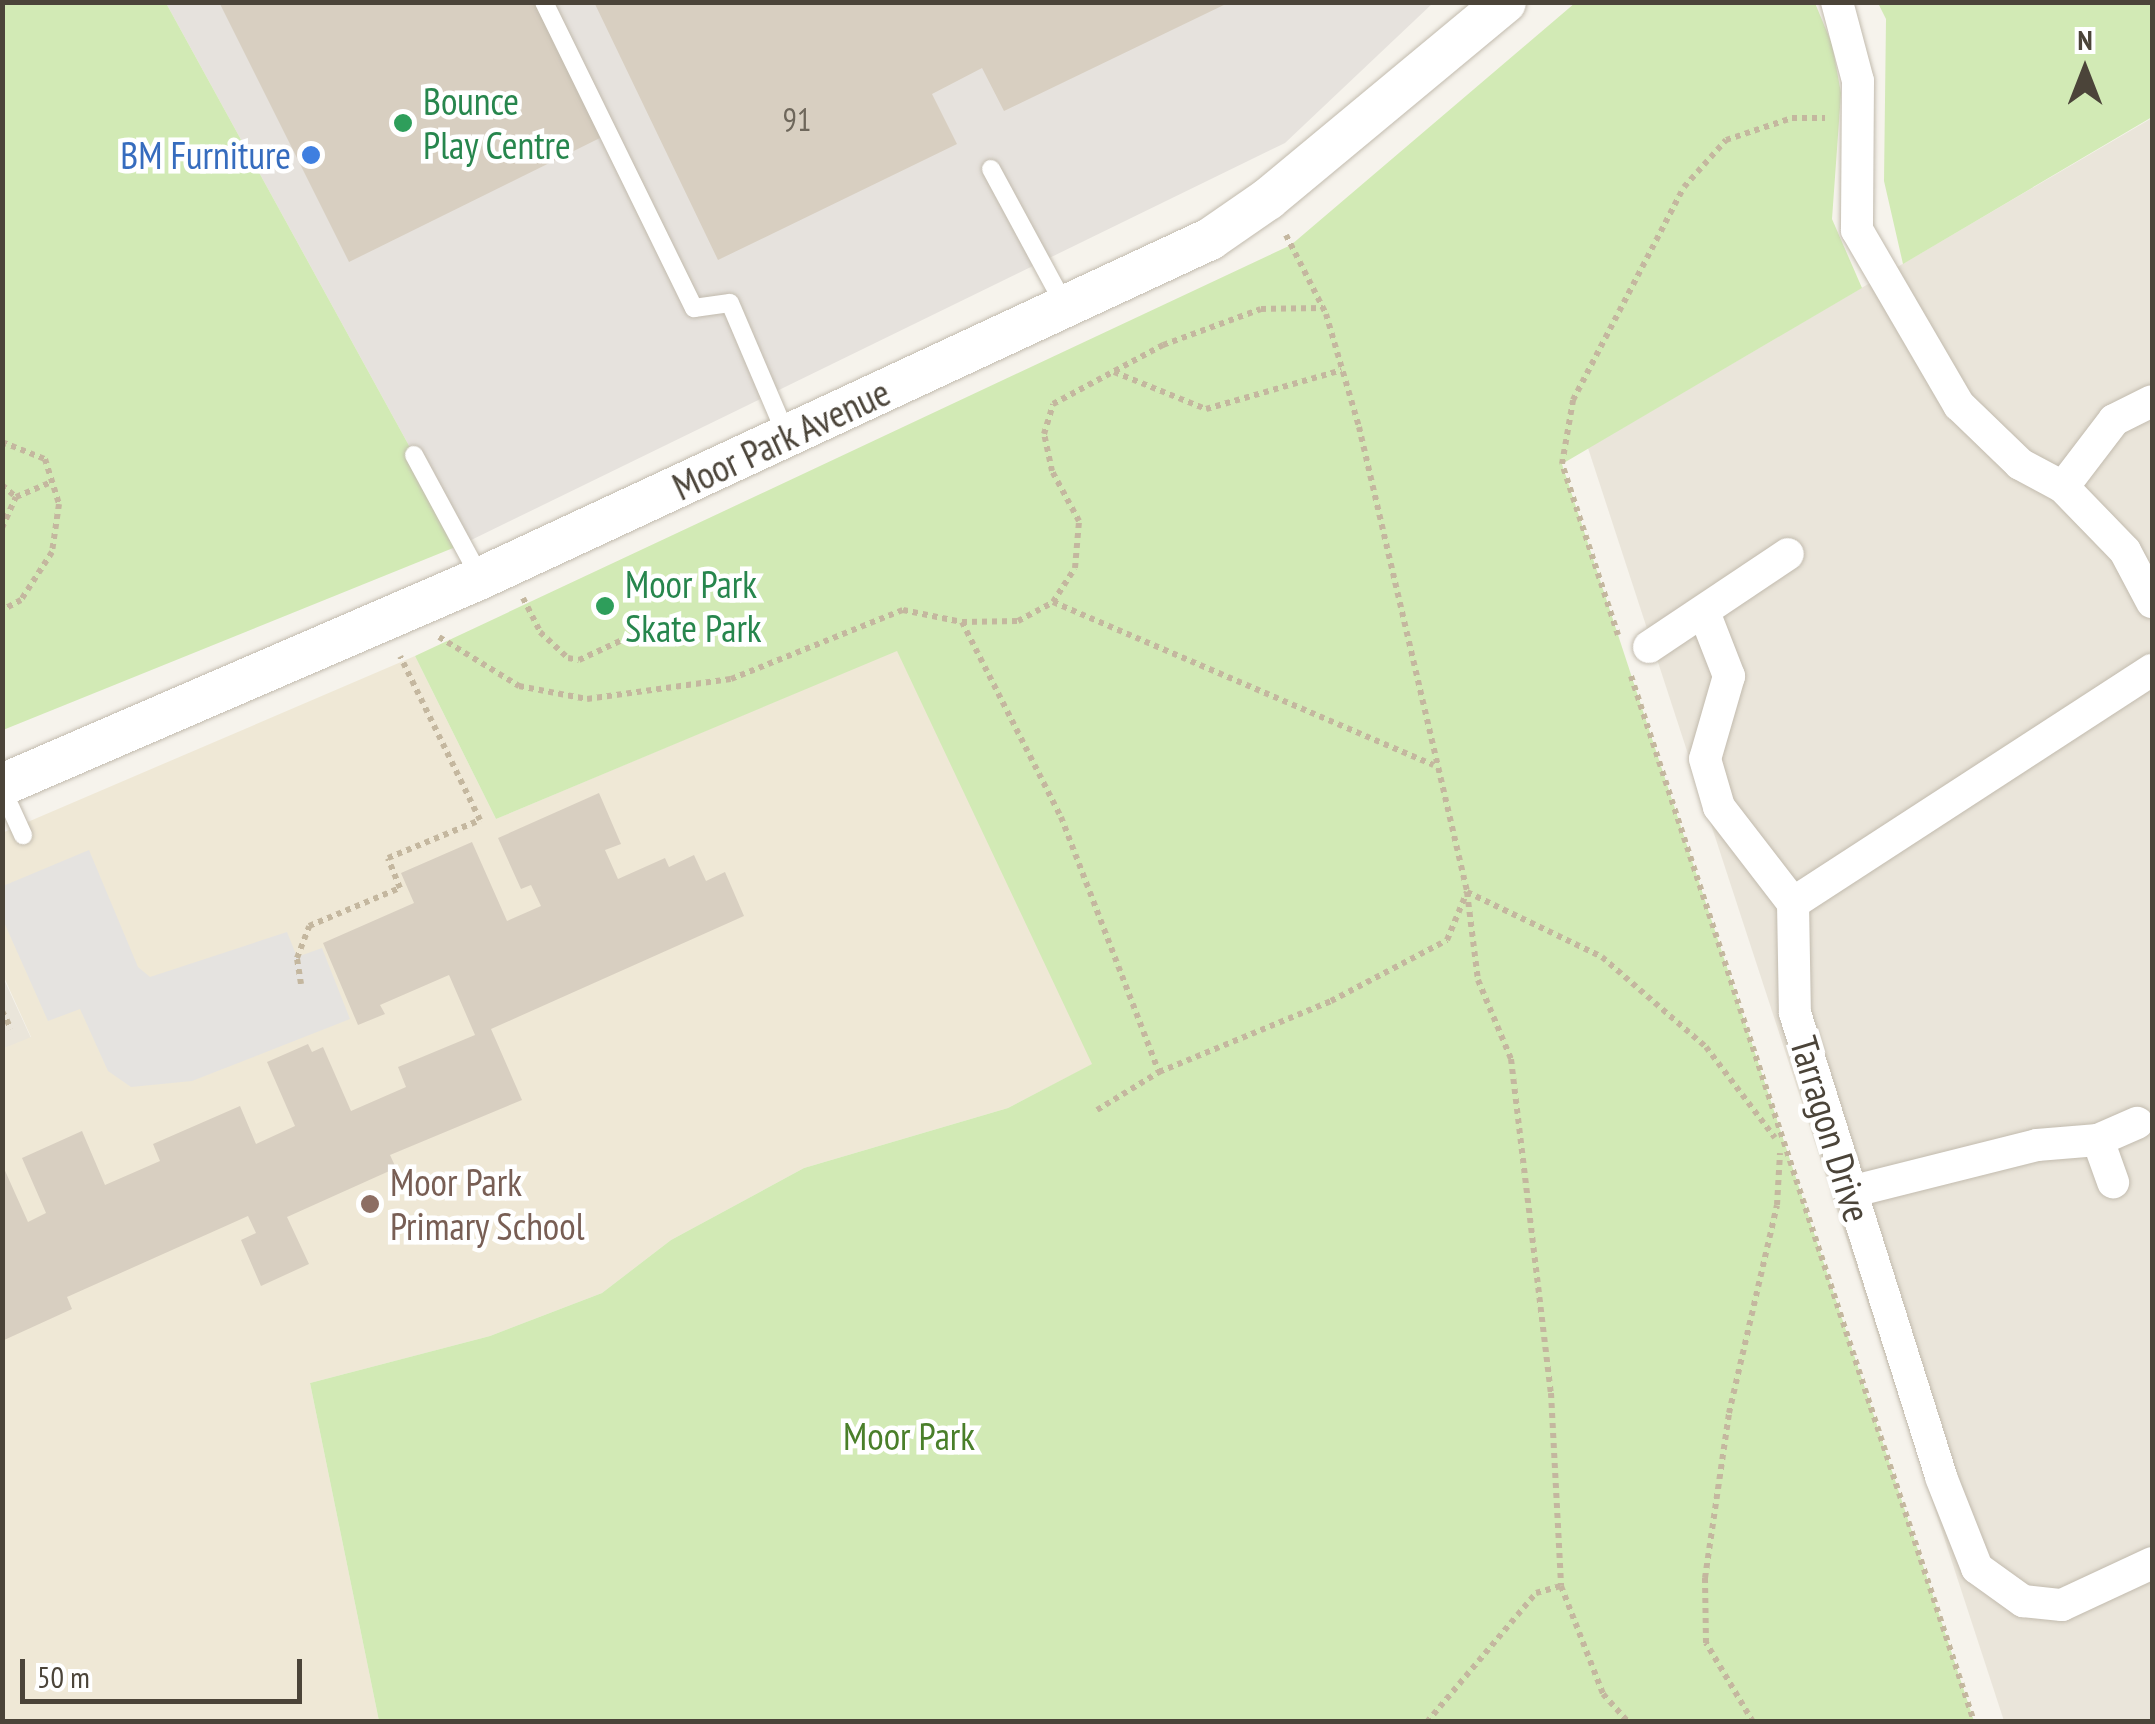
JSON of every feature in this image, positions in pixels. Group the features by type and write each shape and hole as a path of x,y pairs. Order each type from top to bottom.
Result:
{"street":[{"name":"Moor Park Avenue","path":"2,787 395,617 1210,239 1268,199 1505,2"},
{"path":"1837,2 1858,81 1857,230 1959,405 2020,464 2063,487 2125,551 2152,602"},
{"path":"2063,487 2114,420 2152,401"},
{"path":"1649,647 1788,554"},
{"path":"1704,612 1729,676 1704,759 1719,806 1793,903 2152,670"},
{"name":"Tarragon Drive","path":"1793,903 1796,1013 1850,1192 1977,1568 2023,1602 2062,1605 2152,1563"},
{"path":"1850,1192 2037,1145 2098,1140 2137,1122"},
{"path":"2098,1140 2113,1182"}],"lane":[{"path":"544,2 694,308 730,303 749,359 786,434"},
{"path":"991,169 1066,306"},
{"path":"414,455 494,572"},
{"path":"2,787 23,835"}],"path":[{"path":"1268,199 1323,308 1342,370 1388,536 1435,766 1467,892 1478,980 1512,1059 1551,1393 1562,1586 1603,1694 1628,1722"},
{"path":"395,617 519,686 586,700 731,679 903,610 962,622 1018,621 1053,602 1075,568 1079,521 1052,471 1044,434 1053,404 1113,372 1261,310 1323,308"},
{"path":"1113,372 1206,408 1342,370"},
{"path":"2,442 46,459 59,504 52,552 21,600 2,610"},
{"path":"2,528 16,497 52,482"},
{"path":"2,485 16,497"},
{"path":"494,572 540,632 568,658 579,660 648,628"},
{"path":"1053,602 1435,766"},
{"path":"301,984 297,958 309,926 400,888 388,858 480,820 395,617"},
{"path":"962,622 1061,817 1158,1072"},
{"path":"1097,1110 1158,1072 1330,1001 1447,940 1467,892"},
{"path":"1467,892 1602,957 1706,1047 1780,1146 1777,1205 1729,1414 1705,1578 1706,1644 1753,1722"},
{"path":"2,1010 10,1029"},
{"path":"1427,1722 1536,1593 1562,1586"}],"shaded area":[{"path":"166,3 1433,3 1285,143 463,544"},
{"path":"2152,118 2152,1721 2004,1721 1588,448"},
{"name":"Moor Park Primary School","path":"897,650 1093,1064 1008,1108 804,1168 671,1240 602,1293 490,1336 310,1383 379,1721 3,1721 2,1049 31,1037 3,975 2,833 415,656 496,819"},
{"path":"89,850 138,967 150,977 287,932 297,957 322,948 350,1019 192,1081 131,1087 108,1071 80,1009 48,1021 3,920 3,886"},
{"path":"2,975 31,1038 3,1049 2,1049"}],"green space":[{"path":"3,3 166,3 463,544 3,730"},
{"name":"Moor Park","path":"1575,3 1815,3 1832,44 1841,93 1832,219 1862,288 1562,464 1974,1721 379,1721 310,1383 490,1336 602,1293 671,1240 804,1168 1008,1108 1092,1064 897,651 496,819 415,656 1291,245"},
{"path":"1878,3 2152,3 2152,117 1903,264 1884,181 1886,19"}],"building":[{"path":"219,2 538,2 604,136 349,262"},
{"path":"594,2 1230,2 1004,111 982,68 932,94 957,144 718,260"},
{"path":"599,793 621,844 605,850 618,879 665,858 669,867 694,855 706,881 725,872 744,916 491,1029 522,1100 390,1155 396,1168 287,1217 309,1264 261,1286 241,1240 256,1233 248,1216 67,1297 72,1309 2,1341 2,1164 28,1222 46,1213 22,1158 82,1131 105,1185 160,1161 153,1144 240,1106 256,1144 295,1126 267,1062 308,1044 312,1052 323,1047 351,1111 406,1087 398,1067 475,1035 449,975 380,1005 385,1014 358,1025 323,943 414,903 401,873 472,842 507,921 541,906 531,885 521,889 498,838"}],"place":[{"name":"Bounce Play Centre","path":"403,123"},
{"name":"BM Furniture","path":"311,155"},
{"name":"Moor Park Skate Park","path":"605,606"},
{"name":"Moor Park Primary School","path":"370,1204"}]}
